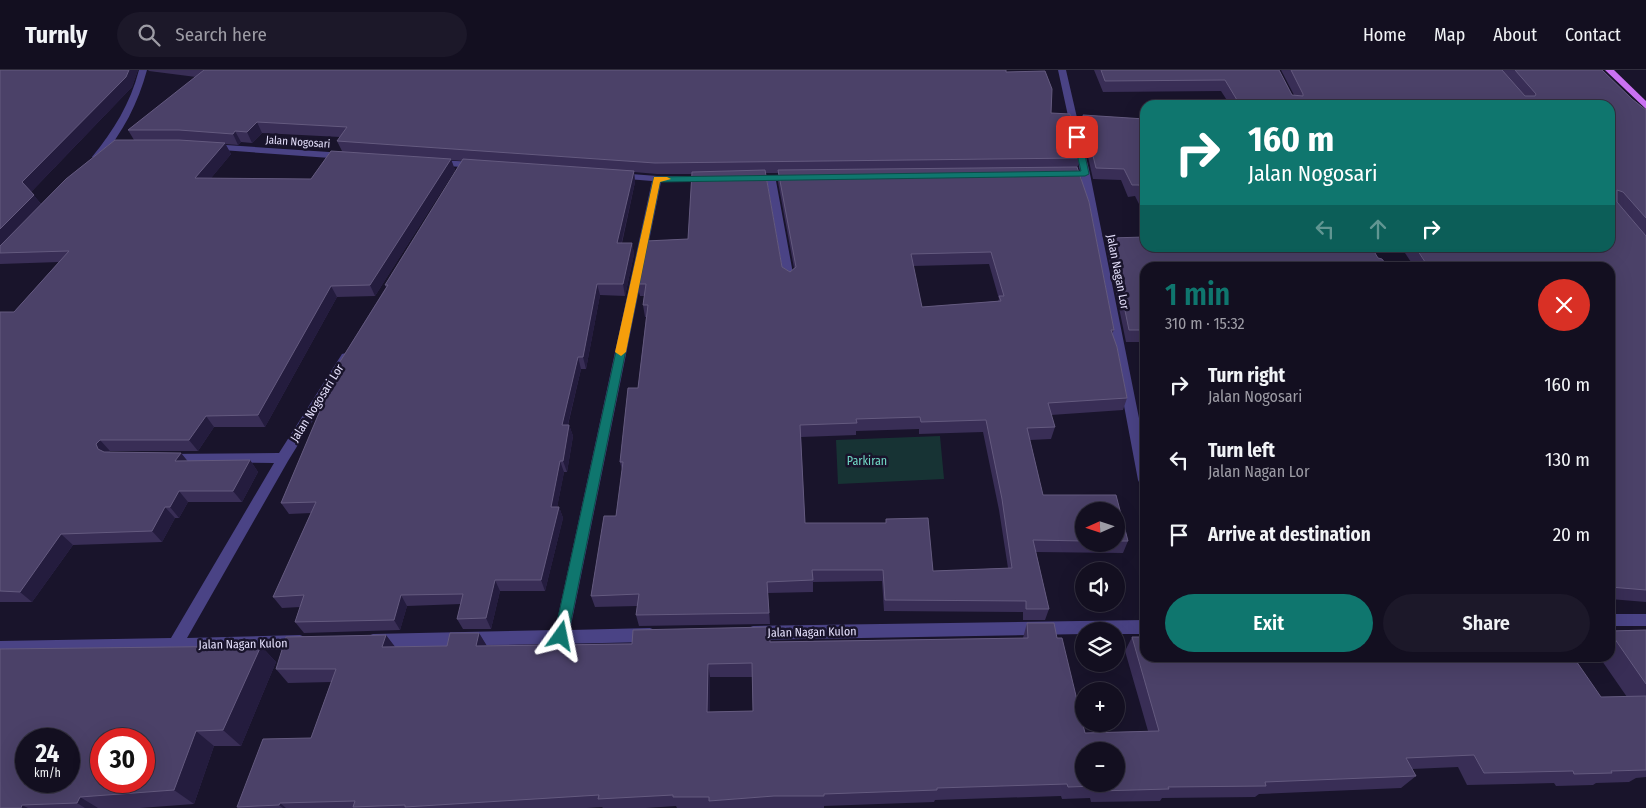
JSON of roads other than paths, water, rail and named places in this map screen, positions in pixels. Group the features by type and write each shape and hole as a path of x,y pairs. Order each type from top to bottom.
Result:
{"main road":[{"path":"1609,70 1646,106"}],"street":[{"path":"88,167 113,146 137,91 143,70"},
{"name":"Jalan Nagan Lor","path":"1062,70 1085,174 1140,454"},
{"name":"Jalan Nogosari","path":"205,147 354,157"},
{"path":"424,162 462,169 483,166"},
{"path":"1056,174 1085,174"},
{"path":"609,176 657,179 714,179"},
{"path":"743,178 801,178"},
{"path":"772,178 790,279"},
{"path":"561,636 657,179"},
{"name":"Jalan Nogosari Lor","path":"175,645 283,458 350,349"},
{"path":"154,456 283,458"},
{"path":"1615,620 1646,620"},
{"name":"Jalan Nagan Kulon","path":"739,634 1140,627"},
{"path":"363,641 660,635"},
{"name":"Jalan Nagan Kulon","path":"0,648 314,642"}],"park label":[{"name":"Parkiran","path":"867,461"}]}
